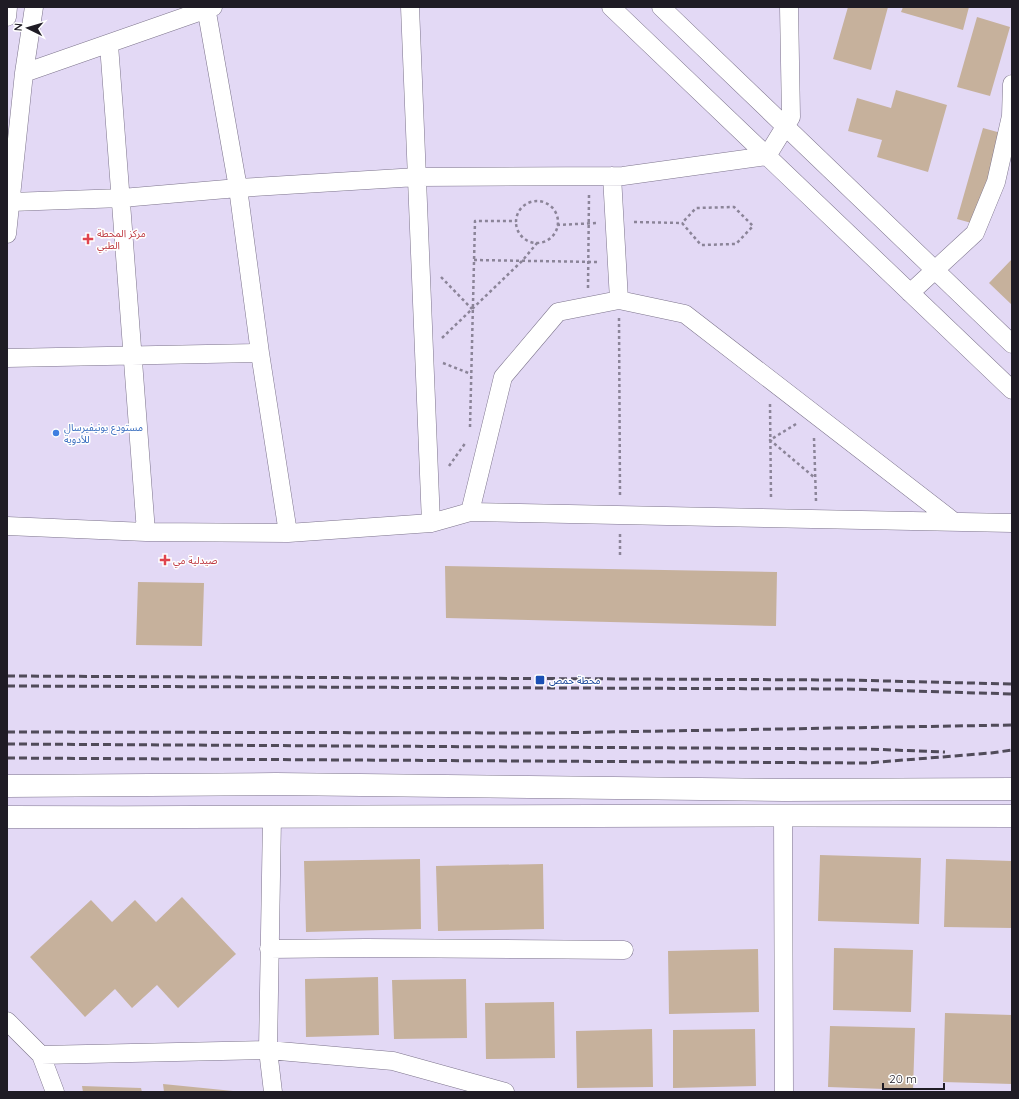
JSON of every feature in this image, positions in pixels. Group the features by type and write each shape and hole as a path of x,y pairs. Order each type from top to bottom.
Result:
{"main road":[{"path":"7,786 276,784 784,790 1012,789"},
{"path":"7,817 272,818 782,814 1012,816"}],"street":[{"path":"7,17 8,7"},
{"path":"7,234 24,73 34,7"},
{"path":"410,7 431,523"},
{"path":"611,7 1012,390"},
{"path":"661,7 936,269 1012,344"},
{"path":"767,156 791,117 789,7"},
{"path":"24,73 109,45 208,8 238,188 260,353 288,533"},
{"path":"109,45 122,198 132,355 146,532"},
{"path":"910,293 975,233 996,182 1010,116 1012,84"},
{"path":"11,202 122,198 238,188 417,177 623,176 767,156"},
{"path":"612,176 619,300"},
{"path":"470,512 503,377 558,312 619,300 685,314 953,521"},
{"path":"7,358 260,353"},
{"path":"7,526 146,532 288,533 431,523 470,512 1012,523"},
{"path":"782,814 784,1092"},
{"path":"272,818 268,1050 273,1092"},
{"path":"269,949 366,948 624,950"},
{"path":"7,1021 41,1055 55,1092"},
{"path":"41,1055 268,1050 394,1061 504,1092"}],"path":[{"path":"587,306 589,176"},
{"path":"471,374 424,355 522,261 538,242 551,237 557,225 555,211 550,206 538,201 525,204 517,214 516,221 517,228 525,239 538,242"},
{"path":"557,225 615,222 682,223 696,208 734,207 753,226 736,244 701,245 682,223"},
{"path":"470,431 475,221 516,221"},
{"path":"420,255 472,309"},
{"path":"474,260 617,262"},
{"path":"619,300 620,557"},
{"path":"769,379 771,517"},
{"path":"770,440 814,414 816,518"},
{"path":"430,492 469,438"},
{"path":"770,440 815,478"}],"building":[{"path":"848,7 888,7 871,70 833,59"},
{"path":"903,7 969,7 963,30 901,12"},
{"path":"977,17 1010,27 990,96 957,87"},
{"path":"896,90 947,105 928,172 877,157 882,140 848,131 857,98 891,108"},
{"path":"983,128 1001,133 975,224 957,219"},
{"path":"1012,259 1012,305 989,283"},
{"path":"445,566 777,572 776,626 446,618"},
{"path":"138,582 204,583 202,646 136,645"},
{"path":"820,855 921,858 919,924 818,921"},
{"path":"420,859 421,929 306,932 304,861"},
{"path":"946,859 1012,861 1012,928 944,927"},
{"path":"543,864 544,929 438,931 436,866"},
{"path":"182,897 236,954 178,1008 157,985 132,1008 115,989 85,1017 30,957 91,900 112,922 135,900 156,922"},
{"path":"834,948 913,950 911,1012 833,1010"},
{"path":"758,949 759,1012 669,1014 668,951"},
{"path":"378,977 379,1035 306,1037 305,979"},
{"path":"466,979 467,1038 394,1039 392,980"},
{"path":"554,1002 555,1058 486,1059 485,1003"},
{"path":"945,1013 1012,1015 1012,1084 943,1082"},
{"path":"830,1026 915,1028 913,1090 828,1087"},
{"path":"652,1029 653,1087 577,1088 576,1031"},
{"path":"755,1029 756,1086 673,1088 673,1030"},
{"path":"163,1084 233,1091 233,1092 164,1092"},
{"path":"82,1086 141,1088 142,1092 83,1092"}],"railway":[{"path":"7,676 845,680 1012,684"},
{"path":"7,686 847,689 1012,694"},
{"path":"7,732 548,733 1012,725"},
{"path":"7,744 867,749 945,752"},
{"path":"7,758 867,763 1012,750"}],"place":[{"name":"مركز المحطة الطبي","path":"88,239"},
{"name":"مستودع يونيفيرسال للأدوية","path":"56,433"},
{"name":"صيدلية مي","path":"165,560"},
{"name":"محطة حمص","path":"540,680"}]}
